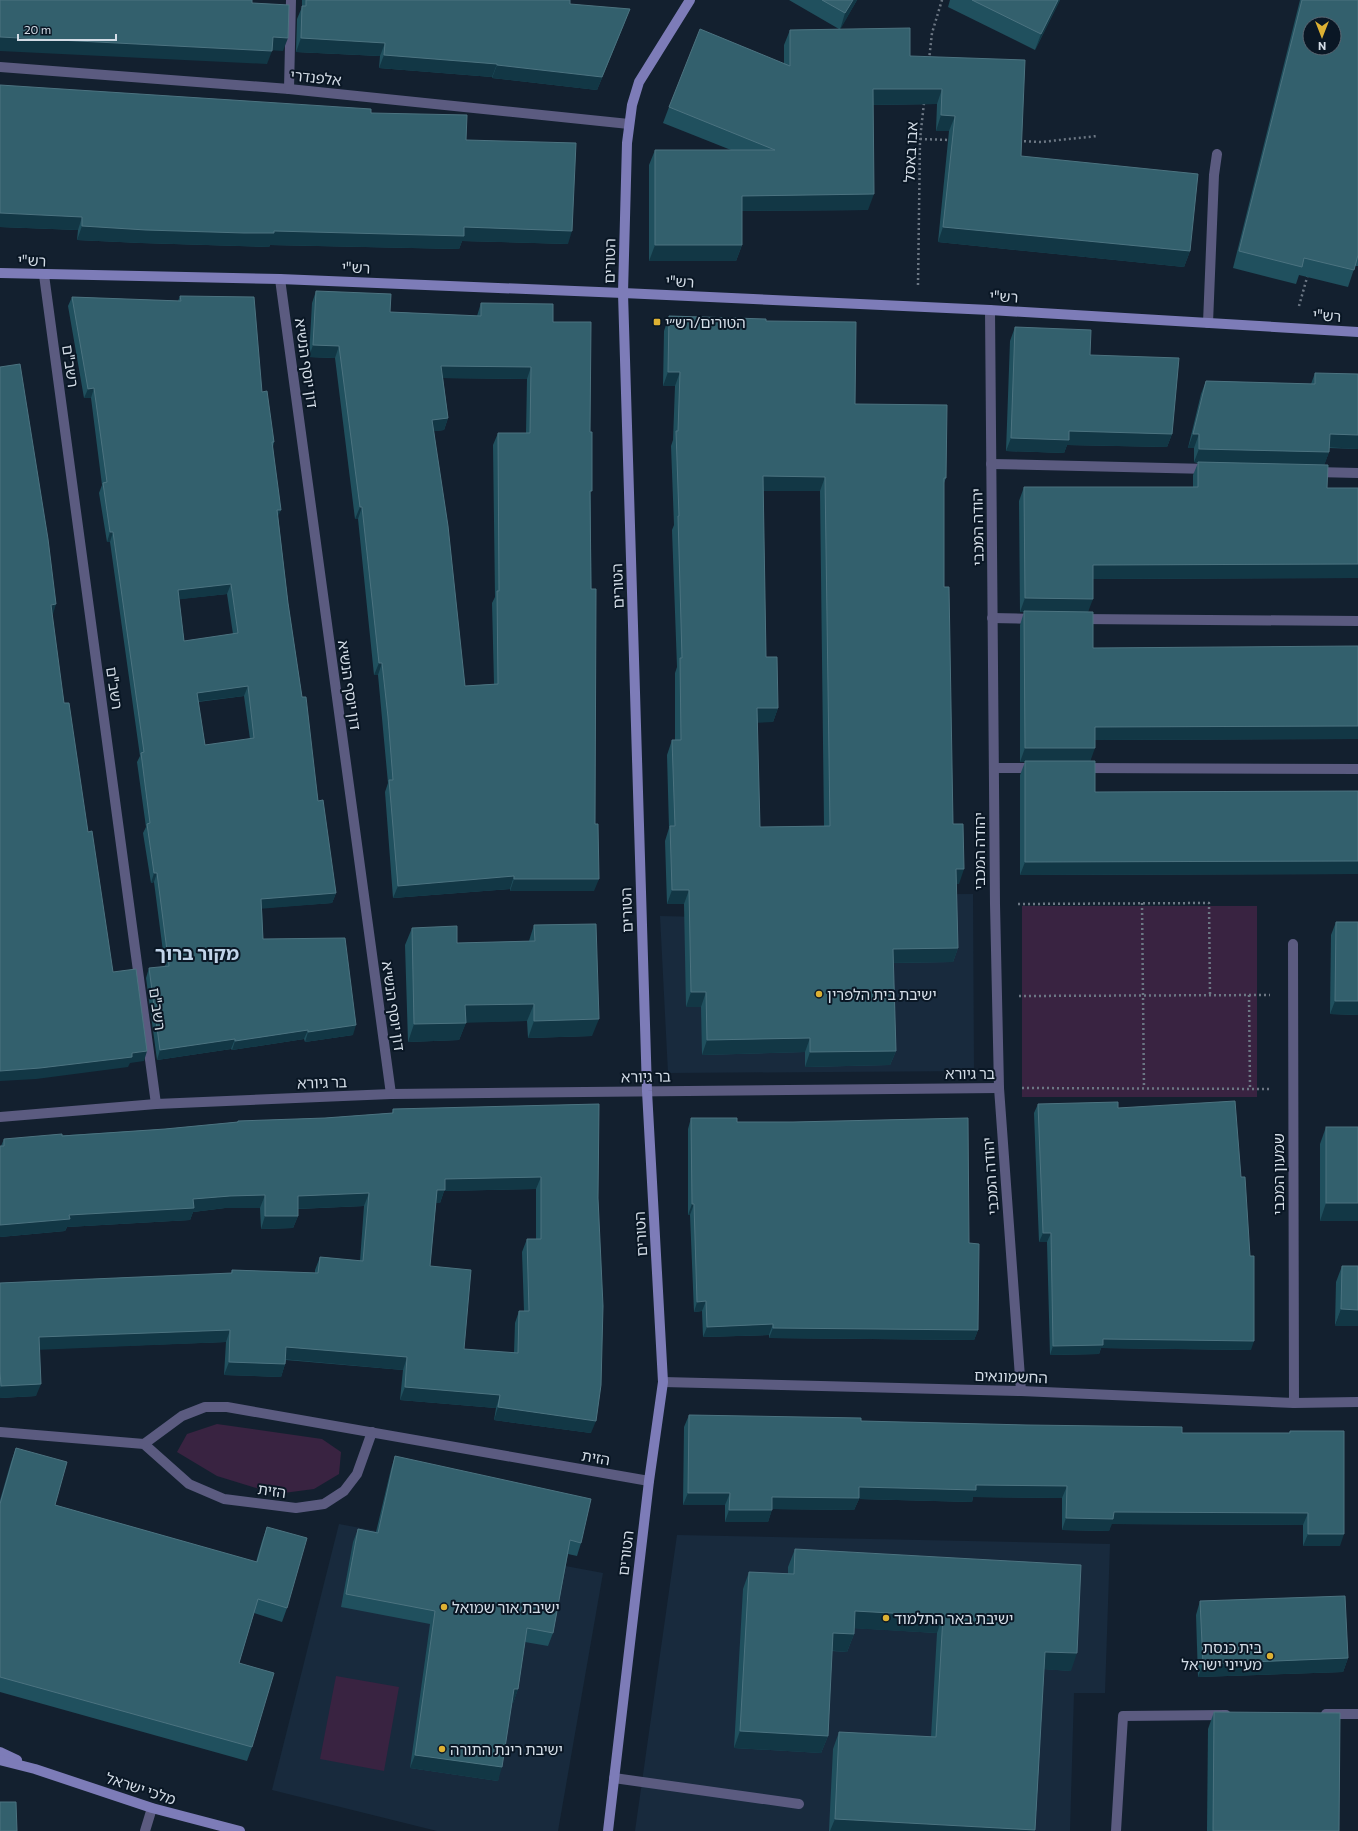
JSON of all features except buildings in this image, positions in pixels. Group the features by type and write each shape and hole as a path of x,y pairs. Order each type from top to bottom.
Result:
{"street":[{"path":"289,89 291,0"},
{"name":"הטורים","path":"608,1831 649,1481 663,1382 647,1091 623,293 629,124 632,105 639,82 690,0"},
{"name":"אלפנדרי","path":"0,67 289,89 629,124"},
{"path":"1208,323 1214,175 1217,154"},
{"name":"רש\"י","path":"0,273 280,279 623,293 990,310 1358,332"},
{"name":"רשב\"ם","path":"44,275 156,1104"},
{"name":"דון יוסף הנשיא","path":"280,279 391,1094"},
{"name":"יהודה המכבי","path":"990,310 995,904 999,1088 1021,1392"},
{"path":"991,464 1222,470"},
{"path":"1302,472 1358,473"},
{"path":"992,618 1048,619"},
{"path":"1072,619 1358,621"},
{"path":"994,768 1049,768"},
{"path":"1073,768 1358,769"},
{"name":"שמעון המכבי","path":"1293,944 1294,1403"},
{"name":"בר גיורא","path":"0,1117 156,1104 391,1094 999,1088"},
{"name":"החשמונאים","path":"663,1382 1021,1392 1294,1403 1358,1402"},
{"name":"הזית","path":"372,1432 357,1474 344,1491 324,1504 296,1508 224,1499 189,1484 144,1444 182,1416 205,1407 227,1407 372,1432 649,1481"},
{"path":"0,1432 144,1444"},
{"path":"1320,1714 1358,1714"},
{"path":"1116,1831 1123,1716 1235,1715"},
{"name":"מלכי ישראל","path":"0,1752 35,1769"},
{"name":"מלכי ישראל","path":"0,1760 35,1769 152,1808 240,1831"},
{"path":"614,1778 799,1804"},
{"path":"145,1831 152,1808"}],"path":[{"path":"929,64 932,33 942,0"},
{"name":"אבו באסל","path":"917,307 920,139 925,101"},
{"path":"1018,141 1041,142 1097,136"},
{"path":"920,139 950,140"},
{"path":"1293,328 1310,267"},
{"path":"1142,903 1144,1088"},
{"path":"995,904 1209,903 1210,995"},
{"path":"1249,995 1250,1089"},
{"path":"997,996 1293,995"},
{"name":"בר גיורא","path":"999,1088 1293,1089"}],"shaded area":[{"name":"ישיבת בית הלפרין","path":"973,894 974,1071 668,1073 660,916 701,917 736,895"},
{"path":"1022,906 1257,906 1257,1097 1022,1097"},
{"path":"217,1424 322,1439 341,1452 339,1474 314,1489 276,1494 217,1476 177,1452 187,1434"},
{"path":"339,1524 603,1573 558,1831 437,1831 272,1790"},
{"name":"ישיבת באר התלמוד","path":"677,1535 1110,1544 1105,1693 1074,1693 1070,1831 635,1831"},
{"path":"336,1676 399,1687 384,1771 320,1759"}],"place":[{"name":"הטורים/רש״י","path":"657,322"},
{"name":"ישיבת בית הלפרין","path":"819,994"},
{"name":"ישיבת אור שמואל","path":"444,1607"},
{"name":"ישיבת באר התלמוד","path":"886,1618"},
{"name":"בית כנסת מעייני ישראל","path":"1270,1656"},
{"name":"ישיבת רינת התורה","path":"442,1749"}],"district":[{"name":"מקור ברוך","path":"197,952"}]}
